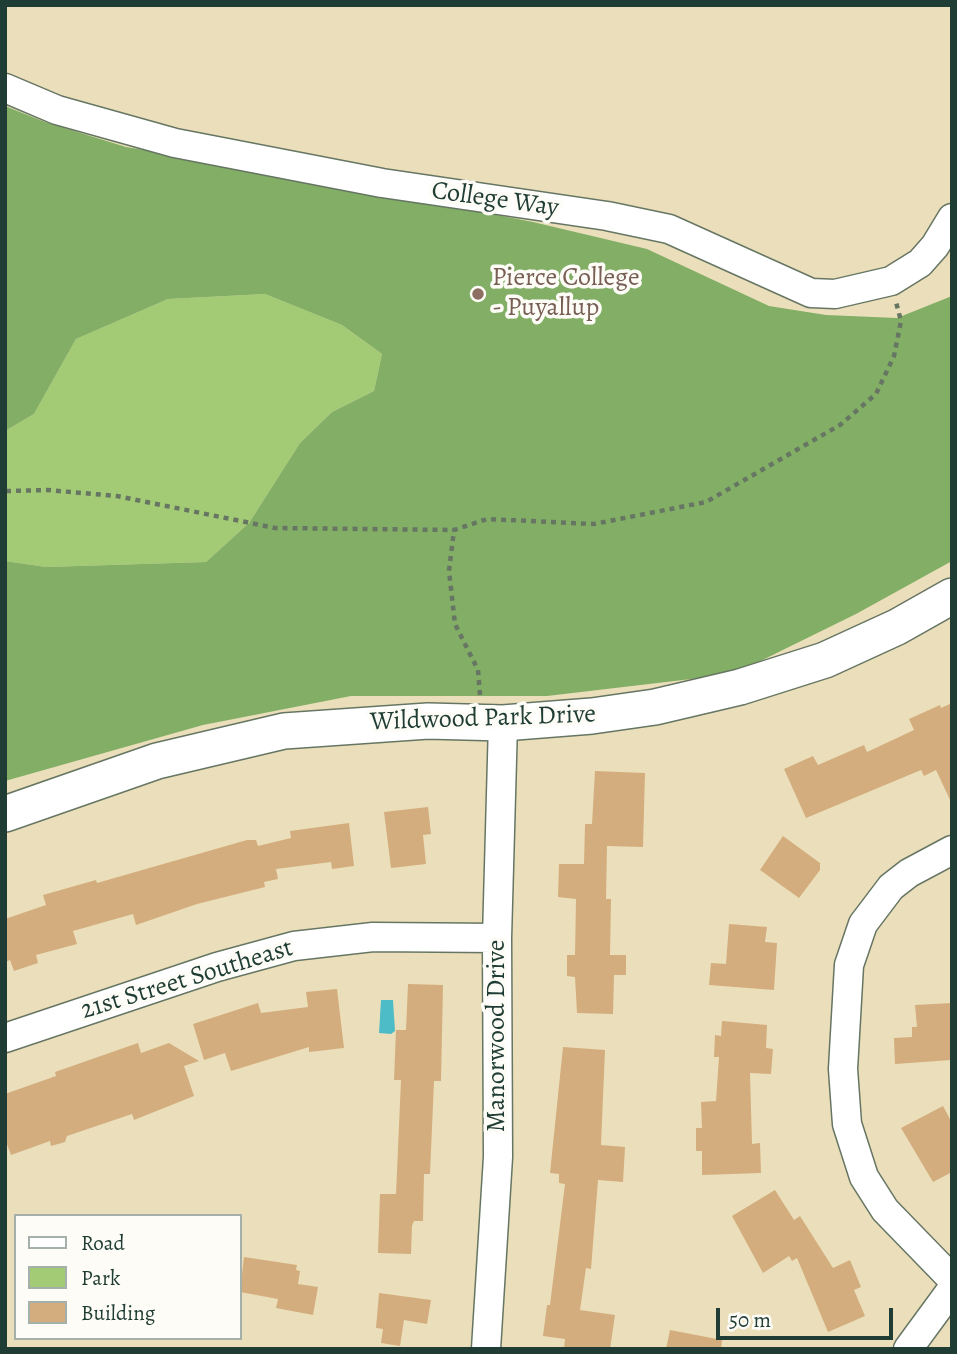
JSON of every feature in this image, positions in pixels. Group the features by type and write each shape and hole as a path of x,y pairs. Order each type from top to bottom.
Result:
{"street":[{"name":"College Way","path":"5,88 57,110 174,143 394,185 607,216 669,229 792,287 811,293 835,294 891,281 920,263 935,246 952,218"},
{"name":"Wildwood Park Drive","path":"5,814 157,761 284,731 428,721 493,723 592,716 655,707 740,687 825,660 952,596"},
{"name":"Manorwood Drive","path":"486,1349 498,1157 493,723"},
{"path":"952,850 909,873 891,887 863,924 849,965 843,1069 847,1124 864,1177 885,1210 952,1279"},
{"name":"21st Street Southeast","path":"5,1038 217,967 294,946 373,937 497,938"},
{"path":"908,1349 952,1289"}],"path":[{"path":"6,491 47,490 117,496 275,528 454,530 487,519 594,524 706,502 840,425 876,394 894,356 901,321 891,281"},
{"path":"454,530 449,571 455,624 478,670 493,723"}],"green space":[{"path":"5,106 45,122 126,147 250,167 533,222 647,249 769,306 826,315 897,318 952,296 952,561 856,614 734,674 547,696 351,696 203,725 5,781 5,561 46,567 206,562 249,523 300,443 332,412 374,391 382,354 342,325 265,294 168,299 76,339 34,414 5,431"},
{"path":"265,294 342,325 382,354 374,391 332,412 300,443 249,523 206,562 46,567 5,561 5,431 34,414 76,339 168,299"}],"water":[{"path":"381,1000 393,1000 395,1031 391,1034 379,1033"}],"building":[{"path":"952,703 952,804 936,770 924,776 921,770 806,818 784,769 813,756 818,765 864,745 867,752 914,730 909,719 940,705 941,708"},
{"path":"595,771 645,773 643,847 607,846 606,899 611,899 610,955 626,955 626,975 614,975 613,1014 577,1013 575,977 567,976 567,955 575,955 576,899 558,897 559,864 584,864 585,824 592,824"},
{"path":"428,807 431,834 423,835 426,864 391,868 384,812"},
{"path":"349,823 354,866 332,869 331,862 276,869 278,879 264,882 265,887 197,904 136,925 133,914 73,931 77,944 36,955 38,963 14,971 10,960 5,962 5,919 46,905 43,895 96,880 97,883 247,840 256,840 258,846 291,838 290,831"},
{"path":"783,836 820,863 820,870 799,898 760,870"},
{"path":"729,924 767,927 765,942 777,943 774,990 709,985 711,963 726,964"},
{"path":"408,984 443,985 441,1081 434,1081 430,1174 424,1174 423,1221 414,1221 412,1226 411,1254 378,1253 380,1194 396,1194 401,1080 394,1080 396,1030 406,1030"},
{"path":"337,989 344,1048 309,1052 309,1047 231,1071 225,1053 204,1060 193,1024 258,1003 261,1013 308,1007 306,992"},
{"path":"952,1003 951,1060 895,1064 894,1038 912,1037 912,1027 917,1027 915,1005"},
{"path":"722,1021 767,1025 766,1048 773,1049 771,1074 750,1073 752,1144 760,1143 761,1173 702,1175 702,1151 696,1151 696,1128 702,1128 701,1102 716,1101 719,1057 714,1057 715,1035 721,1036"},
{"path":"138,1043 141,1053 169,1043 199,1061 184,1066 194,1096 134,1120 132,1114 67,1136 65,1142 51,1146 50,1141 11,1155 5,1139 5,1094 56,1076 55,1072"},
{"path":"563,1047 605,1050 601,1145 625,1147 623,1182 598,1180 591,1269 586,1268 580,1310 615,1315 610,1349 564,1349 565,1339 543,1336 547,1305 550,1305 565,1184 559,1183 559,1174 550,1173"},
{"path":"943,1106 952,1123 952,1172 933,1182 901,1128"},
{"path":"775,1190 794,1220 800,1216 833,1268 850,1260 861,1287 854,1290 865,1316 828,1332 797,1258 792,1261 789,1256 763,1273 732,1216"},
{"path":"244,1257 297,1265 296,1270 300,1271 298,1284 318,1287 313,1315 276,1308 278,1299 242,1292"},
{"path":"379,1293 431,1300 427,1324 404,1320 400,1346 381,1343 383,1329 376,1328"},
{"path":"670,1330 722,1340 721,1349 666,1349"}],"place":[{"name":"Pierce College - Puyallup","path":"478,294"}]}
